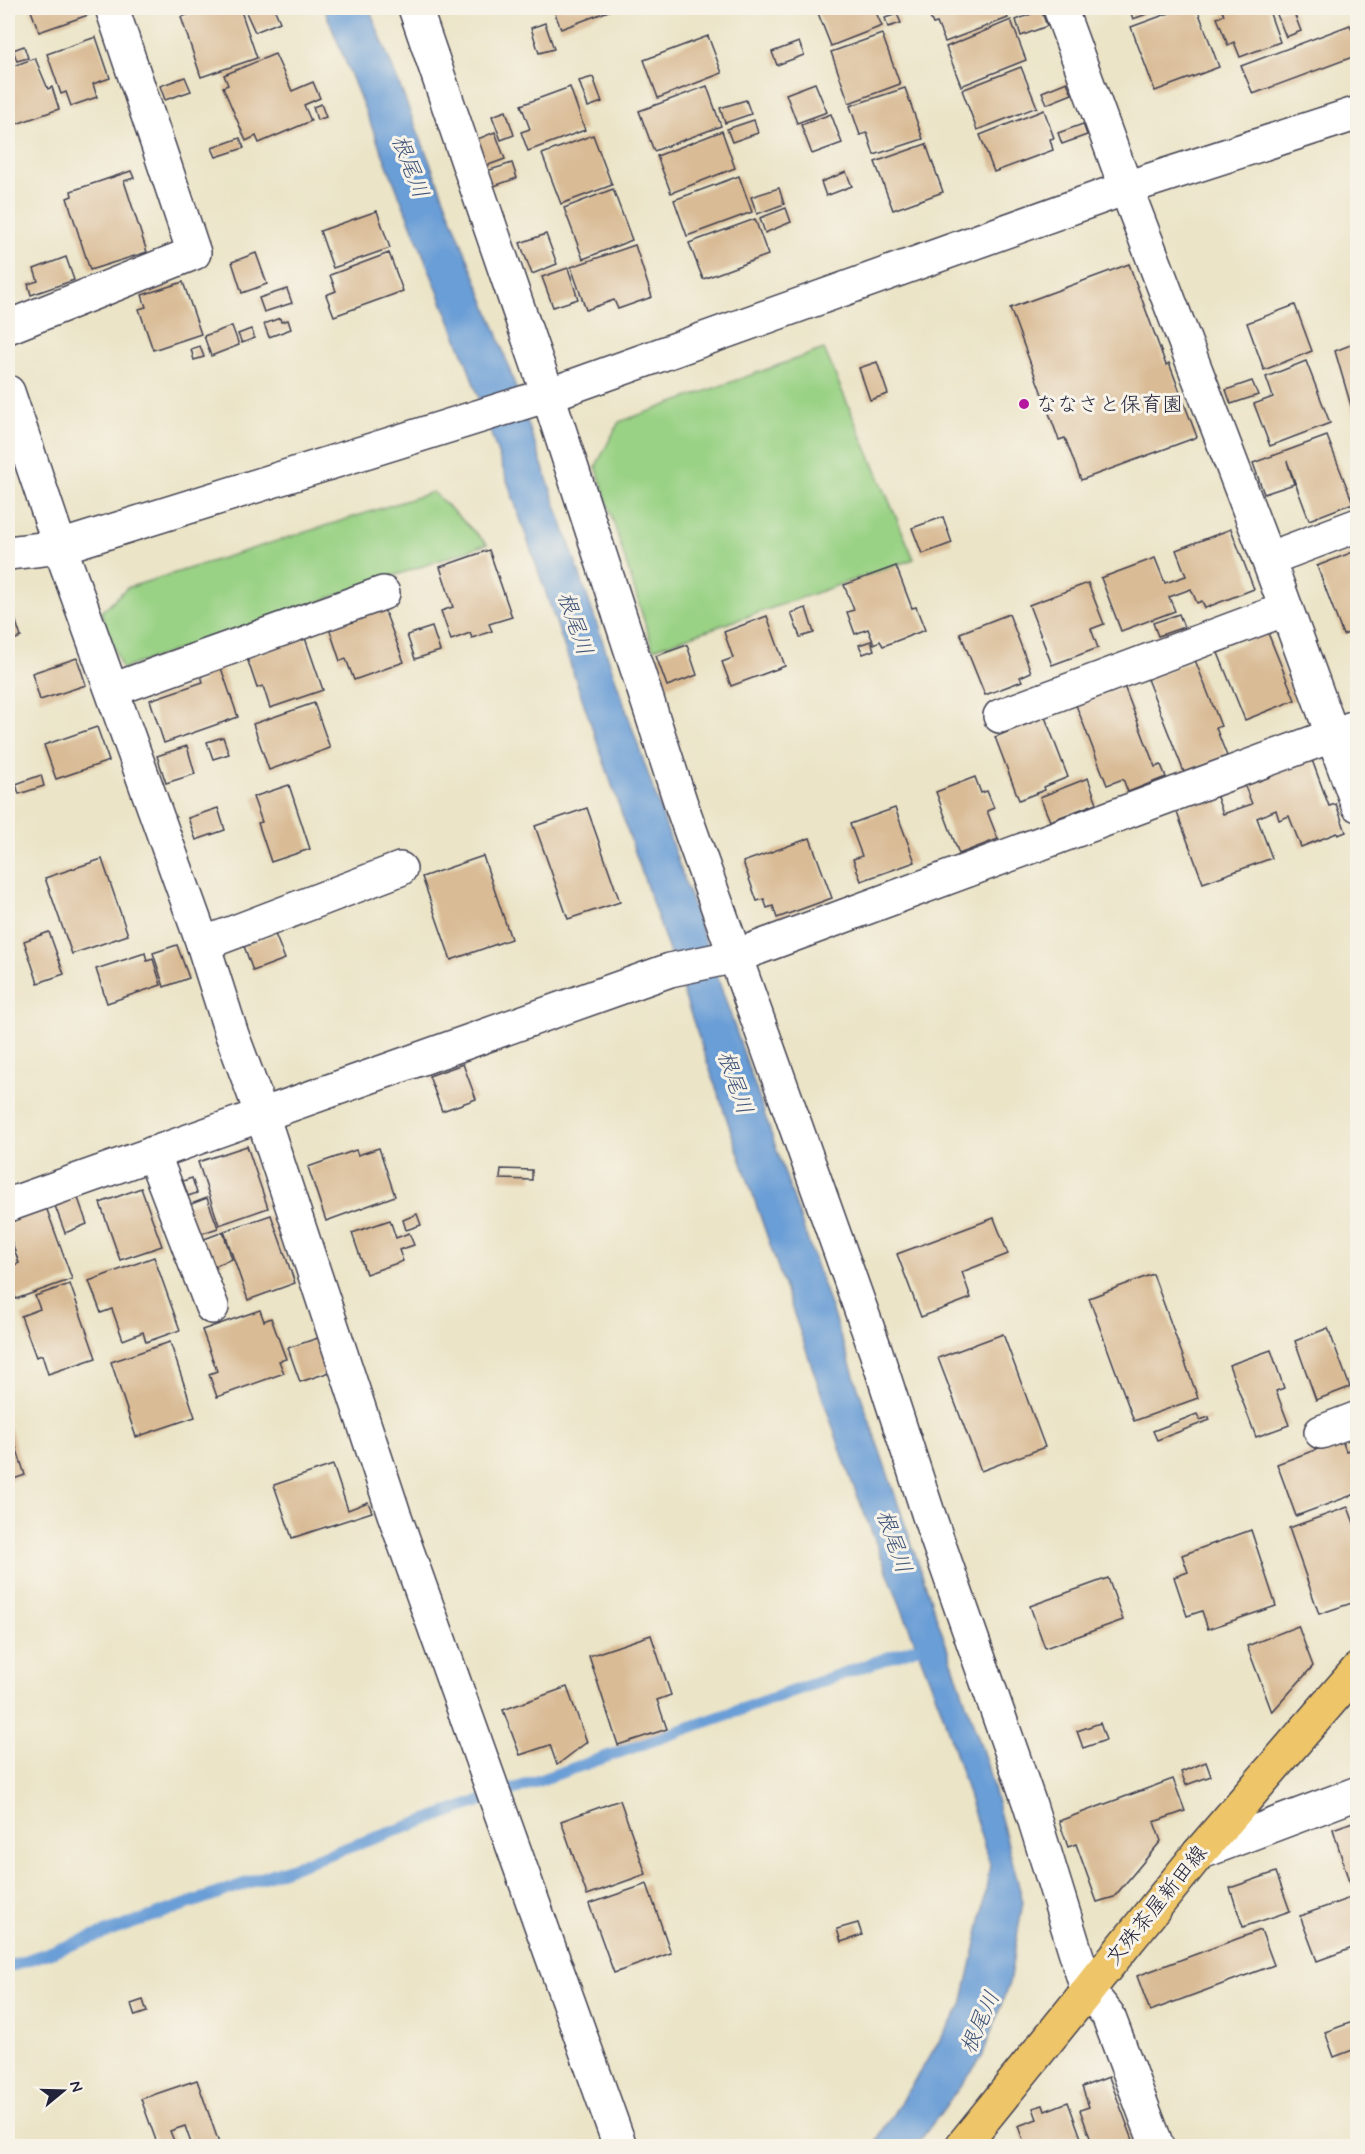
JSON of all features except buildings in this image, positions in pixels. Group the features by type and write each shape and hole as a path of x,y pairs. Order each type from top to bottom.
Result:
{"main road":[{"name":"文殊茶屋新田線","path":"962,2146 1198,1853 1358,1669"}],"street":[{"path":"8,327 194,253 112,8"},
{"path":"415,8 538,398 681,804 725,958 876,1352 928,1513 1030,1805 1087,1989 1108,2015 1157,2146"},
{"path":"1060,8 1286,609 1345,731 1358,805"},
{"path":"8,554 60,547 538,398 1126,188 1358,113"},
{"path":"8,392 60,547 262,1115 398,1525 620,2146"},
{"path":"1268,559 1358,525"},
{"path":"112,690 383,593"},
{"path":"1000,716 1286,609"},
{"path":"8,1205 670,970 725,958 1345,731"},
{"path":"203,944 400,869"},
{"path":"153,1153 212,1307"},
{"path":"1321,1432 1358,1418"},
{"path":"1198,1853 1358,1793"}],"green space":[{"path":"824,349 914,559 653,649 596,466 619,422"},
{"path":"433,492 487,544 122,669 101,612 127,588"}],"water":[{"name":"根尾川","path":"324,8 369,8 497,333 986,1761 1023,1902 1009,1983 982,2057 916,2146 873,2146 962,2005 981,1921 990,1865 942,1711 850,1477 466,361"}],"waterway":[{"path":"8,1967 927,1644"}],"place":[{"name":"ななさと保育園","path":"1024,404"}]}
